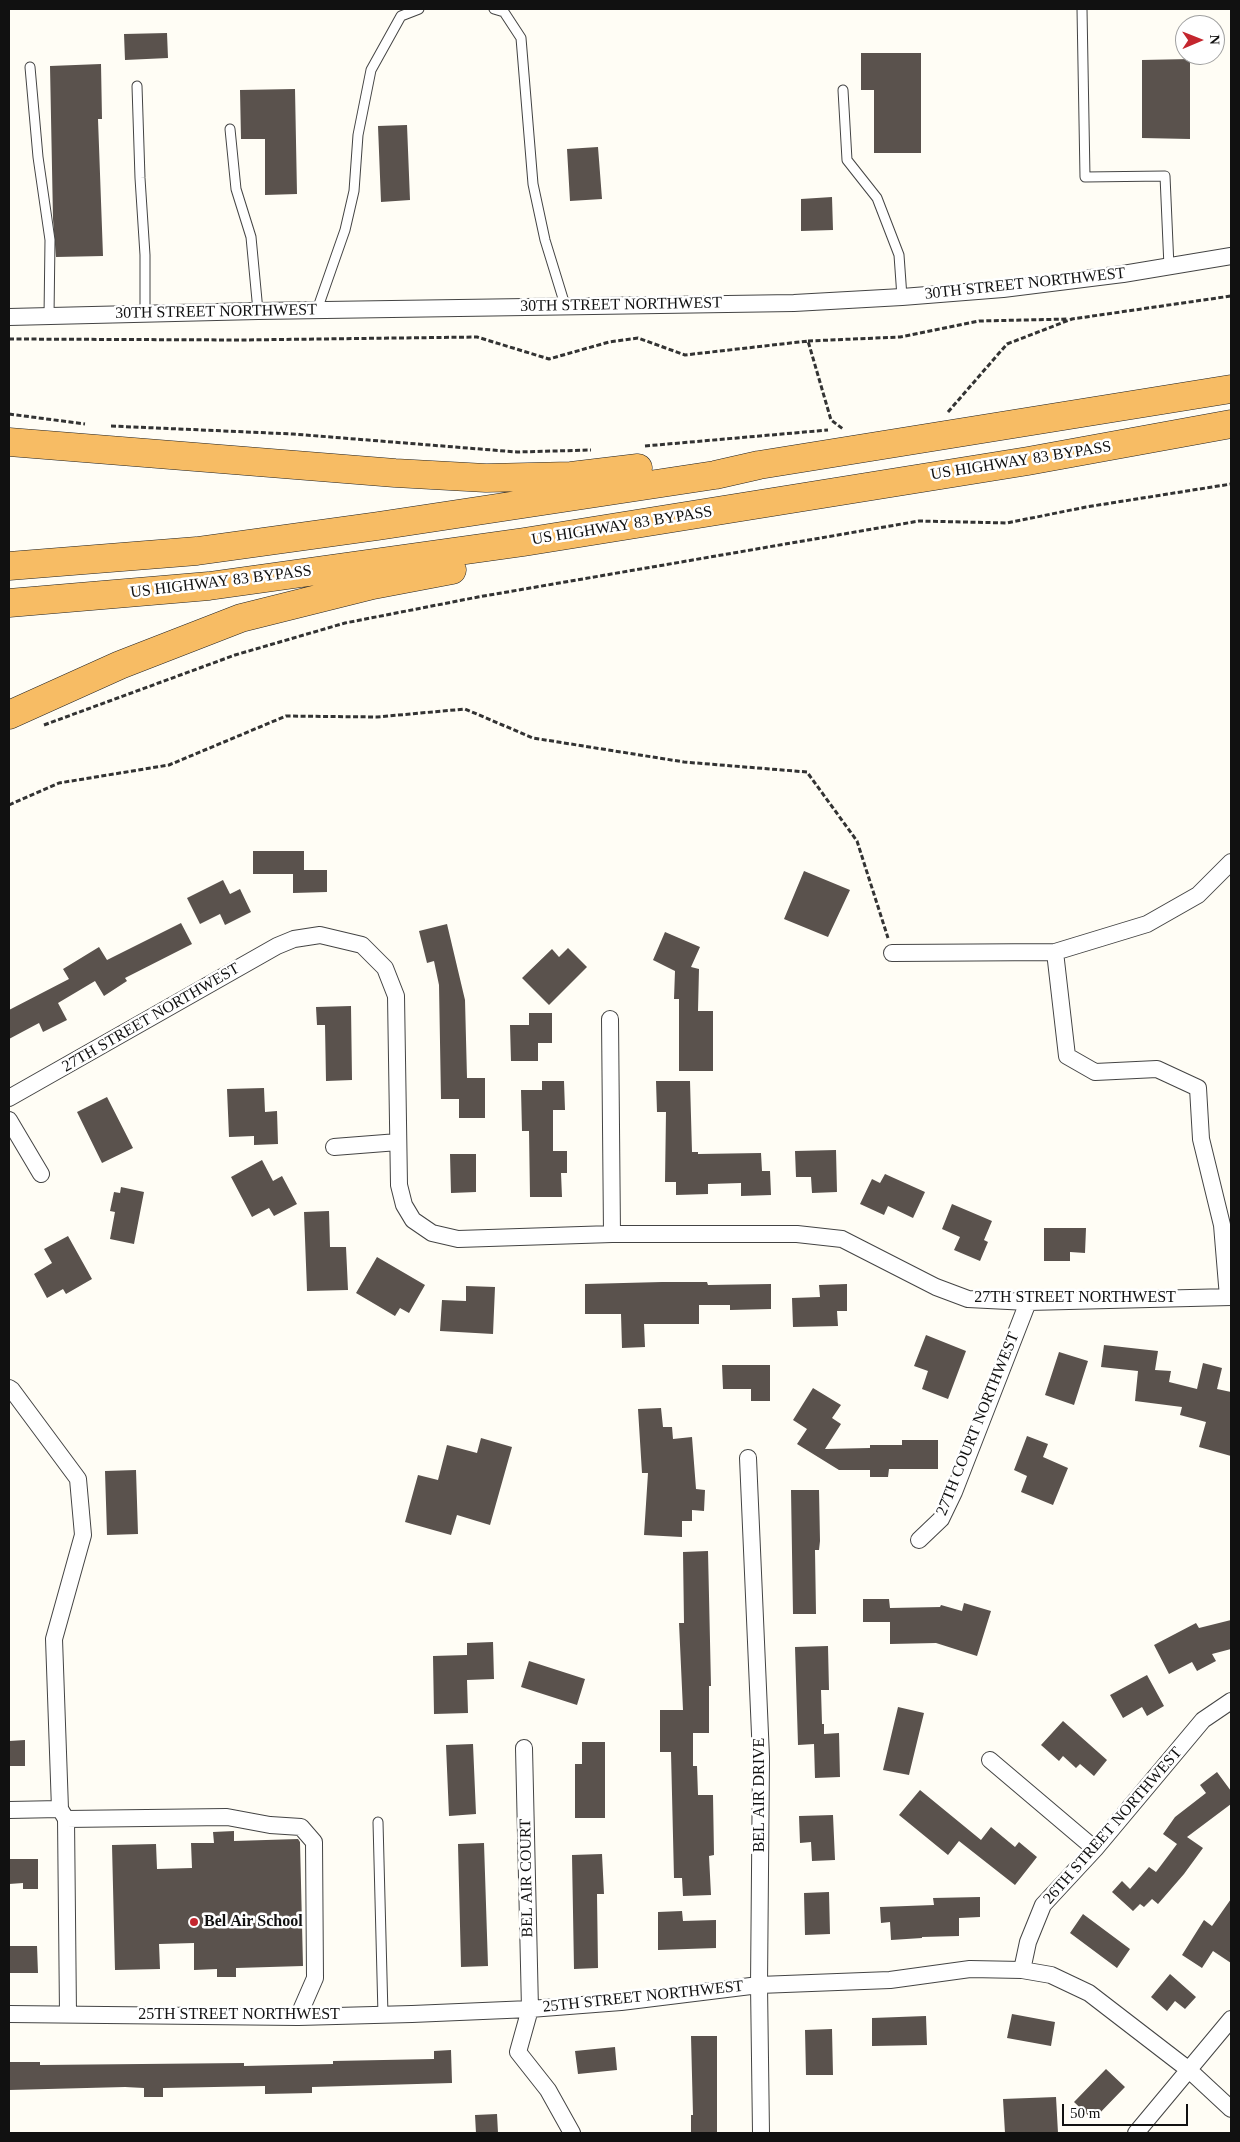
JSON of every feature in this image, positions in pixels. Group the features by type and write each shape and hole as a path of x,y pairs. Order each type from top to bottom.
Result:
{"highway":[{"name":"US HIGHWAY 83 BYPASS","path":"9,566 197,551 715,475 759,465 1231,389"},
{"name":"US HIGHWAY 83 BYPASS","path":"9,603 218,585 524,542 1028,461 1231,424"},
{"path":"9,442 395,473 486,478 571,476 693,462 759,465"},
{"path":"9,715 120,665 241,618 373,584 635,535 711,511"}],"street":[{"name":"30TH STREET NORTHWEST","path":"9,317 794,302 902,298 1012,288 1231,256"},
{"path":"892,952 1055,952 1147,924 1198,895 1231,862"},
{"name":"27TH STREET NORTHWEST","path":"9,1098 277,946 294,939 320,935 362,945 385,968 396,996 399,1185 404,1205 414,1220 432,1233 458,1239 612,1234 797,1234 842,1239 936,1287 968,1299 1028,1302 1230,1297"},
{"path":"1055,952 1067,1056 1095,1072 1157,1069 1198,1088 1201,1140 1222,1225 1230,1297"},
{"path":"610,1019 612,1234"},
{"path":"9,1120 41,1174"},
{"path":"334,1147 398,1142"},
{"name":"27TH COURT NORTHWEST","path":"919,1540 941,1519 954,1492 1028,1302"},
{"path":"9,1388 78,1479 83,1535 54,1639 63,1814 68,2014"},
{"name":"BEL AIR DRIVE","path":"748,1458 761,1757 759,1985 761,2133"},
{"name":"26TH STREET NORTHWEST","path":"1022,1970 1028,1942 1043,1905 1095,1849 1203,1720 1231,1701"},
{"name":"BEL AIR COURT","path":"524,1748 530,2009 518,2052 548,2090 572,2133"},
{"path":"990,1760 1095,1849"},
{"path":"9,1810 63,1814 227,1817 270,1826 301,1827 314,1842 315,1978 298,2017"},
{"name":"25TH STREET NORTHWEST","path":"9,2014 298,2017 530,2009 621,2002 759,1985 890,1980 970,1969 1022,1970 1051,1975 1089,1993 1189,2070 1231,2109"},
{"path":"1136,2133 1231,2019"}],"lane":[{"path":"317,310 345,230 354,191 358,136 371,70 401,16 420,9"},
{"path":"494,9 504,12 521,38 533,184 545,240 565,305"},
{"path":"1082,9 1084,177 1164,176 1169,266"},
{"path":"30,68 38,157 50,240 48,316"},
{"path":"137,86 145,255 145,314"},
{"path":"843,90 847,160 877,198 898,255 902,298"},
{"path":"230,129 236,189 250,237 258,311"},
{"path":"378,1822 383,2015"}],"path":[{"path":"9,338 142,340 477,337 549,359 609,342 638,338 685,355 808,341 900,337 979,321 1072,319 1231,296"},
{"path":"945,415 1007,344 1072,319"},
{"path":"808,341 831,420 842,429"},
{"path":"9,414 94,426"},
{"path":"104,426 293,434 517,452 592,450"},
{"path":"639,447 852,427"},
{"path":"36,728 235,655 346,623 517,590 919,521 1007,523 1086,507 1231,484"},
{"path":"9,805 59,783 169,765 286,716 377,717 465,709 533,738 684,762 807,772 856,841 892,952"}],"building":[{"path":"167,33 168,58 125,60 124,34"},
{"path":"861,53 921,53 921,153 874,153 874,90 861,90"},
{"path":"1175,59 1175,65 1190,65 1190,139 1142,138 1142,60"},
{"path":"101,64 102,119 98,119 103,256 56,257 53,219 50,66"},
{"path":"295,89 297,194 265,195 265,139 241,139 240,90"},
{"path":"407,125 410,200 381,202 378,126"},
{"path":"598,147 602,199 570,201 567,149"},
{"path":"832,197 833,230 801,231 801,199"},
{"path":"253,851 304,851 304,870 327,870 327,892 293,893 293,874 253,874"},
{"path":"804,871 850,890 828,937 784,919"},
{"path":"223,880 230,894 240,889 251,912 225,925 220,914 200,924 187,898"},
{"path":"181,923 192,944 125,978 127,981 104,996 95,981 58,1003 67,1020 43,1032 39,1023 9,1039 9,1010 69,979 63,969 99,947 107,960"},
{"path":"447,924 465,1000 467,1078 485,1078 485,1118 459,1118 459,1099 441,1099 439,985 434,961 427,963 419,931"},
{"path":"665,932 700,947 691,967 699,969 698,1011 713,1011 713,1071 679,1071 679,999 674,999 675,971 653,960"},
{"path":"568,948 587,967 549,1005 522,978 552,949 559,957"},
{"path":"351,1006 352,1080 326,1081 325,1025 317,1025 316,1007"},
{"path":"529,1013 552,1013 552,1043 538,1043 538,1061 511,1061 510,1025 529,1025"},
{"path":"542,1081 564,1081 565,1110 553,1110 553,1151 567,1151 567,1173 561,1173 562,1197 530,1197 529,1131 522,1131 521,1090 542,1090"},
{"path":"656,1081 690,1081 692,1152 698,1152 698,1154 761,1153 762,1171 770,1171 771,1195 741,1196 741,1183 708,1184 708,1194 676,1195 676,1182 665,1182 666,1112 657,1112"},
{"path":"264,1088 265,1112 277,1111 278,1144 254,1145 254,1136 229,1137 227,1089"},
{"path":"107,1097 133,1148 102,1163 77,1112"},
{"path":"836,1150 837,1192 812,1193 811,1177 796,1177 795,1151"},
{"path":"450,1154 476,1154 476,1192 451,1193"},
{"path":"262,1160 273,1181 282,1176 297,1204 274,1216 269,1208 252,1217 231,1177"},
{"path":"885,1174 925,1192 913,1218 888,1206 884,1215 860,1204 872,1179 880,1183"},
{"path":"121,1187 144,1192 134,1244 110,1239 115,1212 110,1211 114,1192 120,1193"},
{"path":"952,1204 992,1221 984,1240 988,1242 980,1261 954,1250 960,1237 942,1229"},
{"path":"329,1211 330,1247 346,1247 348,1290 307,1291 304,1212"},
{"path":"1044,1228 1086,1228 1085,1253 1070,1252 1070,1261 1044,1261"},
{"path":"68,1236 92,1279 66,1294 63,1289 47,1298 34,1274 52,1263 44,1249"},
{"path":"377,1257 425,1285 409,1313 400,1308 395,1316 356,1293"},
{"path":"707,1282 708,1285 771,1284 771,1309 730,1310 730,1305 699,1305 699,1324 644,1324 645,1347 622,1348 621,1314 585,1314 585,1284"},
{"path":"847,1284 847,1311 837,1311 838,1326 793,1327 792,1298 820,1297 819,1285"},
{"path":"466,1286 495,1287 493,1334 440,1331 442,1300 466,1301"},
{"path":"926,1335 966,1351 948,1399 922,1389 928,1371 914,1366"},
{"path":"1104,1345 1158,1351 1155,1370 1171,1371 1169,1382 1197,1389 1203,1363 1222,1368 1217,1389 1231,1392 1231,1456 1199,1447 1206,1422 1180,1415 1182,1407 1135,1401 1138,1371 1101,1367"},
{"path":"1059,1352 1088,1361 1074,1405 1045,1395"},
{"path":"722,1365 770,1365 770,1401 751,1401 751,1389 723,1389"},
{"path":"813,1388 841,1405 832,1418 841,1424 825,1449 870,1448 870,1445 902,1445 902,1440 938,1440 938,1469 889,1469 888,1477 870,1477 870,1470 839,1470 797,1444 807,1429 793,1420"},
{"path":"661,1408 663,1427 672,1427 673,1439 692,1437 696,1489 705,1490 704,1511 692,1510 692,1521 682,1521 682,1537 644,1535 648,1473 642,1473 638,1409"},
{"path":"1027,1436 1048,1444 1043,1457 1068,1468 1053,1505 1021,1492 1027,1476 1014,1470"},
{"path":"481,1438 512,1447 490,1525 457,1515 451,1535 405,1522 418,1475 438,1480 447,1445 477,1453"},
{"path":"136,1470 138,1534 107,1535 105,1471"},
{"path":"791,1490 819,1490 820,1541 819,1550 815,1550 816,1614 793,1614"},
{"path":"708,1551 711,1686 709,1686 709,1733 693,1733 693,1766 697,1766 698,1795 713,1795 714,1855 709,1856 711,1895 683,1896 682,1878 674,1878 671,1752 660,1752 660,1710 683,1710 679,1623 684,1623 683,1552"},
{"path":"863,1599 889,1599 890,1608 940,1607 941,1605 962,1611 964,1603 991,1611 977,1656 936,1643 890,1644 890,1622 863,1622"},
{"path":"1231,1620 1231,1649 1212,1654 1216,1661 1197,1671 1192,1662 1169,1674 1154,1645 1196,1623 1199,1628"},
{"path":"493,1642 494,1679 467,1680 468,1713 434,1714 433,1656 467,1655 467,1643"},
{"path":"828,1646 829,1690 821,1690 822,1724 824,1724 824,1734 839,1733 840,1777 815,1778 814,1744 798,1745 795,1647"},
{"path":"529,1661 585,1679 577,1705 521,1687"},
{"path":"1147,1675 1164,1706 1147,1716 1142,1707 1123,1718 1110,1695"},
{"path":"898,1707 924,1713 909,1775 883,1770"},
{"path":"1063,1721 1107,1760 1094,1776 1080,1764 1076,1768 1063,1756 1059,1761 1041,1745"},
{"path":"25,1740 25,1766 9,1766 9,1741"},
{"path":"582,1742 605,1742 605,1818 575,1818 575,1764 582,1764"},
{"path":"473,1744 476,1814 449,1816 446,1745"},
{"path":"1217,1772 1231,1791 1231,1804 1187,1837 1203,1848 1158,1904 1152,1899 1144,1907 1140,1904 1133,1911 1112,1892 1122,1881 1130,1889 1149,1867 1156,1872 1177,1844 1163,1834 1175,1817 1206,1793 1200,1785"},
{"path":"920,1790 981,1840 991,1827 1015,1847 1019,1842 1037,1857 1015,1885 959,1841 948,1855 899,1815"},
{"path":"833,1815 835,1860 812,1861 811,1842 800,1843 799,1816"},
{"path":"234,1831 234,1841 298,1839 300,1842 303,1966 236,1968 236,1977 217,1977 217,1969 194,1970 194,1943 159,1944 160,1969 115,1970 112,1845 156,1844 157,1869 192,1868 191,1843 214,1843 213,1832"},
{"path":"484,1843 488,1966 461,1967 458,1844"},
{"path":"602,1854 604,1894 597,1894 598,1968 574,1969 572,1855"},
{"path":"9,1859 38,1859 38,1889 23,1889 23,1883 9,1884"},
{"path":"829,1892 830,1934 805,1935 804,1893"},
{"path":"980,1897 980,1917 959,1918 959,1936 891,1940 890,1922 881,1923 880,1907 934,1905 933,1898"},
{"path":"1231,1899 1231,1963 1213,1951 1202,1968 1182,1955 1204,1920 1212,1926"},
{"path":"682,1911 683,1921 716,1920 716,1948 658,1950 658,1912"},
{"path":"1083,1914 1130,1949 1117,1968 1070,1933"},
{"path":"9,1946 37,1946 38,1973 9,1973"},
{"path":"1170,1974 1196,1997 1185,2009 1175,2001 1167,2011 1151,1997"},
{"path":"1012,2014 1055,2022 1051,2046 1007,2038"},
{"path":"926,2016 927,2045 872,2046 872,2018"},
{"path":"832,2029 833,2075 806,2075 805,2030"},
{"path":"691,2036 717,2036 717,2133 691,2133 691,2115 693,2115"},
{"path":"615,2047 617,2070 578,2074 575,2051"},
{"path":"451,2050 452,2083 312,2087 312,2093 265,2094 265,2086 163,2088 163,2097 144,2097 144,2088 125,2087 9,2090 9,2062 40,2062 40,2065 244,2063 244,2066 333,2064 333,2061 434,2059 434,2051"},
{"path":"1106,2069 1125,2087 1093,2120 1074,2102"},
{"path":"1056,2097 1058,2133 1005,2133 1003,2099"},
{"path":"497,2114 498,2133 476,2133 475,2115"}],"place":[{"name":"Bel Air School","path":"194,1922"}]}
